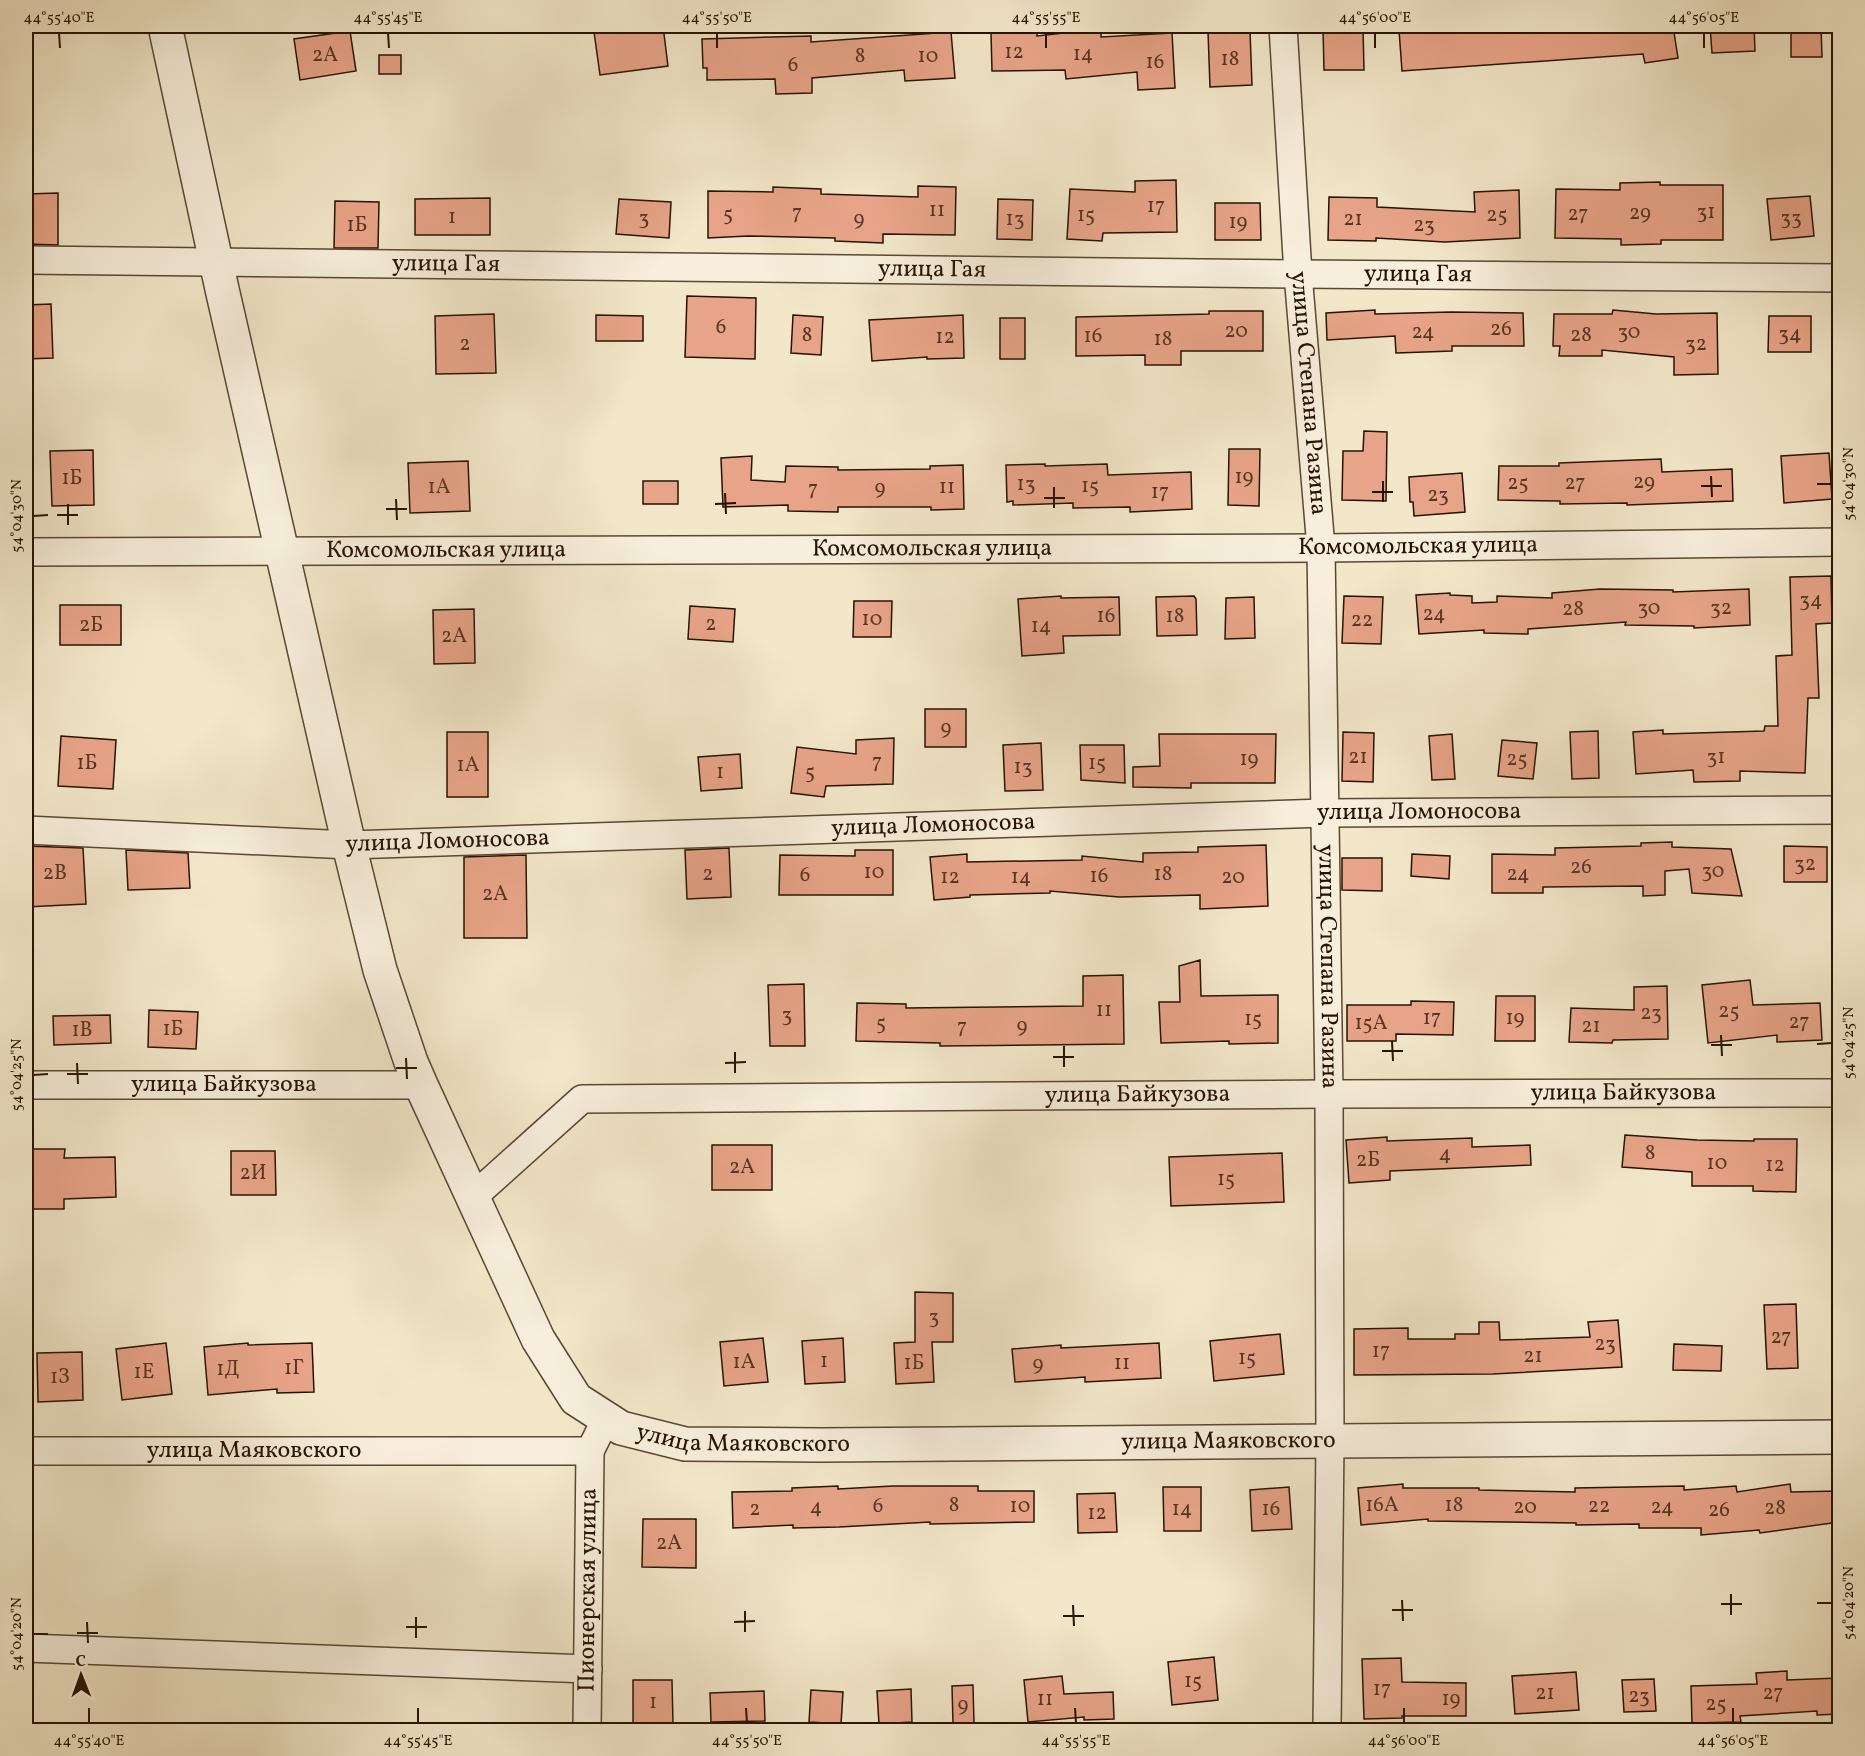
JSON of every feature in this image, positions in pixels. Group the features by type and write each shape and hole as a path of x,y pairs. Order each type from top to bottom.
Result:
{"street":[{"path":"165,26 216,262 349,845 380,970 411,1062 538,1339 576,1400 613,1423"},
{"name":"улица Степана Разина","path":"1283,26 1298,274 1321,548 1329,1094 1330,1440 1327,1731"},
{"name":"улица Гая","path":"26,260 1839,278"},
{"name":"Комсомольская улица","path":"26,552 1321,548 1839,542"},
{"name":"улица Ломоносова","path":"26,830 349,845 1325,813 1839,810"},
{"name":"улица Байкузова","path":"26,1085 421,1084"},
{"name":"улица Байкузова","path":"473,1197 582,1099 1839,1093"},
{"name":"улица Маяковского","path":"26,1451 591,1451 613,1423 685,1444 820,1445 1839,1437"},
{"name":"Пионерская улица","path":"587,1731 591,1451"},
{"path":"26,1648 588,1670"}],"building":[{"path":"663,26 668,66 600,75 594,32"},
{"path":"1483,26 1673,26 1678,58 1645,63 1643,54 1402,71 1399,30"},
{"path":"1710,26 1754,26 1755,51 1712,53"},
{"path":"1791,26 1821,26 1822,57 1791,57"},
{"path":"1363,28 1364,70 1324,70 1323,29"},
{"path":"1101,29 1101,37 1172,33 1175,88 1138,90 1137,72 1066,79 1065,70 992,71 991,33 1037,33 1037,36"},
{"path":"350,31 356,71 300,80 294,39"},
{"path":"1250,31 1252,85 1210,87 1208,32"},
{"path":"951,32 955,78 905,81 904,70 812,78 812,93 776,94 775,79 707,80 707,68 703,68 702,39 811,36 811,42"},
{"path":"379,55 401,55 401,74 379,74"},
{"path":"1176,180 1177,232 1103,233 1102,241 1067,239 1070,189 1135,192 1135,181"},
{"path":"1660,182 1660,185 1723,185 1723,240 1661,240 1661,244 1621,245 1621,239 1555,238 1556,189 1620,190 1620,183"},
{"path":"918,186 956,187 955,235 883,234 883,243 835,241 835,238 748,236 708,238 708,191 773,192 773,187 821,189 821,194 918,197"},
{"path":"1519,190 1520,238 1445,242 1376,238 1376,241 1328,240 1329,197 1377,198 1377,207 1475,212 1474,192"},
{"path":"58,193 58,245 26,244 26,194"},
{"path":"1810,196 1814,236 1771,240 1767,199"},
{"path":"490,198 490,235 415,235 415,199"},
{"path":"619,199 671,202 669,238 616,234"},
{"path":"998,199 1033,200 1032,240 997,239"},
{"path":"335,201 379,202 378,248 334,248"},
{"path":"1215,203 1260,203 1261,240 1215,240"},
{"path":"687,296 756,298 755,359 685,357"},
{"path":"51,304 53,358 26,359 26,305"},
{"path":"1375,310 1375,314 1523,313 1524,346 1452,346 1452,351 1396,353 1395,336 1327,340 1326,313"},
{"path":"1613,310 1656,314 1717,313 1718,374 1674,375 1674,357 1602,350 1602,356 1559,356 1560,346 1553,346 1554,314 1612,314"},
{"path":"1209,311 1263,311 1263,351 1181,351 1181,365 1145,365 1145,355 1076,356 1076,317 1209,314"},
{"path":"494,314 496,373 436,374 435,316"},
{"path":"596,315 643,316 643,341 596,341"},
{"path":"793,315 823,317 821,355 791,353"},
{"path":"963,315 964,358 927,359 927,357 872,361 869,320"},
{"path":"1769,316 1811,316 1811,352 1768,352"},
{"path":"1000,318 1025,318 1025,359 1000,359"},
{"path":"1364,431 1387,432 1386,501 1342,500 1343,451 1363,451"},
{"path":"1229,449 1260,449 1259,506 1228,505"},
{"path":"93,450 94,505 52,506 50,451"},
{"path":"1829,453 1832,499 1784,503 1781,456"},
{"path":"752,456 751,480 785,482 786,466 838,467 838,470 930,469 930,466 963,465 964,509 838,507 838,512 788,511 788,505 723,507 721,458"},
{"path":"1661,459 1662,472 1732,469 1733,501 1627,505 1627,503 1560,504 1560,501 1498,500 1499,466 1559,466 1559,463"},
{"path":"468,461 470,511 410,513 408,463"},
{"path":"1045,464 1045,466 1107,464 1108,475 1191,472 1192,509 1130,512 1130,507 1073,508 1073,503 1013,505 1013,501 1007,502 1006,465"},
{"path":"1462,473 1465,512 1414,516 1413,502 1410,502 1409,477"},
{"path":"643,481 678,481 678,504 643,504"},
{"path":"1831,576 1832,623 1816,624 1819,698 1808,698 1805,773 1740,771 1740,781 1694,782 1693,770 1636,774 1633,732 1663,730 1663,734 1764,731 1765,726 1778,726 1776,656 1792,655 1790,577"},
{"path":"1600,589 1673,590 1673,592 1749,589 1750,625 1694,628 1694,626 1625,625 1626,622 1528,629 1528,634 1484,633 1484,630 1419,634 1416,595 1450,593 1450,595 1472,596 1472,603 1497,602 1497,596 1552,598 1552,593"},
{"path":"1061,596 1061,598 1119,597 1120,635 1063,636 1064,653 1022,656 1018,599"},
{"path":"1194,596 1197,635 1157,636 1156,597"},
{"path":"1344,596 1383,597 1381,644 1342,643"},
{"path":"1254,597 1255,638 1225,639 1226,598"},
{"path":"854,601 892,601 891,637 853,637"},
{"path":"60,605 121,605 121,645 60,645"},
{"path":"690,606 735,609 733,642 688,639"},
{"path":"474,609 475,663 434,664 433,610"},
{"path":"925,709 966,709 966,747 925,747"},
{"path":"1598,731 1599,778 1572,779 1570,732"},
{"path":"447,732 488,732 488,797 447,797"},
{"path":"1343,732 1374,733 1373,782 1342,781"},
{"path":"1159,734 1276,734 1275,783 1191,783 1191,788 1133,787 1133,767 1160,766"},
{"path":"1452,734 1455,779 1432,780 1429,736"},
{"path":"61,736 116,740 113,789 58,786"},
{"path":"894,738 893,784 826,786 824,797 791,793 797,747 856,754 856,740"},
{"path":"1502,740 1537,743 1533,779 1498,776"},
{"path":"1041,743 1043,790 1005,791 1003,745"},
{"path":"1080,745 1124,745 1125,783 1081,780"},
{"path":"740,754 742,788 701,791 698,757"},
{"path":"1672,842 1672,847 1731,849 1742,896 1692,893 1689,869 1665,871 1665,895 1643,896 1643,886 1543,887 1543,893 1492,893 1492,854 1555,855 1555,848 1641,846 1641,843"},
{"path":"1266,845 1268,906 1200,909 1200,895 1119,897 1050,891 1050,893 970,895 970,897 934,900 930,857 967,854 967,862 1082,860 1082,856 1143,862 1143,853 1198,852 1198,847"},
{"path":"26,846 83,848 86,904 26,907"},
{"path":"1784,846 1827,847 1827,882 1784,882"},
{"path":"729,848 731,897 687,899 685,850"},
{"path":"126,850 188,853 190,888 128,890"},
{"path":"855,850 893,850 893,895 779,895 780,855 855,856"},
{"path":"1412,854 1450,856 1449,879 1411,876"},
{"path":"526,855 527,938 464,938 464,857"},
{"path":"1342,858 1382,858 1382,891 1342,890"},
{"path":"1200,960 1201,996 1278,995 1278,1043 1229,1044 1229,1041 1161,1043 1159,1002 1180,1002 1179,966"},
{"path":"1123,975 1124,1044 940,1046 940,1043 856,1041 857,1003 906,1004 906,1008 1083,1006 1083,976"},
{"path":"1750,980 1753,1005 1820,1003 1822,1040 1777,1042 1777,1035 1708,1043 1702,985"},
{"path":"804,984 805,1046 770,1046 768,985"},
{"path":"1667,986 1668,1039 1613,1040 1612,1043 1569,1042 1571,1008 1634,1010 1634,987"},
{"path":"1496,996 1535,996 1535,1041 1495,1041"},
{"path":"1411,1001 1454,1002 1453,1035 1396,1034 1396,1041 1347,1041 1347,1005 1411,1005"},
{"path":"149,1010 198,1012 196,1049 148,1047"},
{"path":"110,1015 111,1043 54,1045 53,1016"},
{"path":"1625,1135 1697,1140 1797,1139 1796,1192 1753,1191 1753,1186 1692,1186 1692,1172 1622,1167"},
{"path":"1387,1137 1387,1141 1472,1138 1472,1147 1530,1145 1531,1165 1390,1171 1390,1180 1349,1183 1346,1140"},
{"path":"712,1145 772,1145 772,1190 712,1190"},
{"path":"28,1149 65,1149 64,1158 115,1157 116,1197 64,1199 64,1209 27,1209"},
{"path":"231,1151 275,1151 276,1195 231,1195"},
{"path":"1282,1153 1284,1202 1171,1206 1169,1157"},
{"path":"915,1292 953,1293 953,1342 932,1342 934,1382 896,1384 894,1343 915,1342"},
{"path":"1796,1304 1798,1368 1767,1369 1764,1305"},
{"path":"1618,1320 1622,1367 1493,1374 1354,1375 1354,1329 1408,1328 1408,1339 1455,1339 1455,1334 1479,1334 1479,1322 1499,1322 1500,1340 1590,1337 1588,1322"},
{"path":"1280,1334 1284,1374 1214,1381 1210,1341"},
{"path":"763,1338 768,1382 724,1386 720,1342"},
{"path":"843,1338 845,1382 805,1384 802,1341"},
{"path":"166,1343 172,1394 122,1400 116,1349"},
{"path":"248,1343 248,1345 312,1343 314,1392 277,1393 277,1389 208,1395 204,1347"},
{"path":"1159,1343 1161,1378 1085,1382 1085,1377 1015,1382 1012,1349 1061,1345 1061,1348"},
{"path":"1674,1344 1722,1346 1721,1371 1673,1370"},
{"path":"82,1352 83,1400 38,1402 37,1353"},
{"path":"1403,1484 1403,1488 1575,1492 1575,1488 1684,1486 1684,1490 1736,1486 1737,1492 1790,1484 1791,1492 1839,1491 1839,1522 1760,1533 1759,1530 1701,1535 1701,1528 1639,1528 1639,1524 1576,1525 1576,1523 1428,1521 1428,1519 1361,1525 1358,1488"},
{"path":"838,1486 838,1489 893,1486 978,1486 978,1491 1034,1491 1034,1522 930,1524 930,1522 839,1527 793,1528 793,1525 733,1528 732,1492 792,1491 792,1488"},
{"path":"1163,1487 1201,1487 1201,1531 1164,1531"},
{"path":"1289,1487 1292,1529 1252,1531 1250,1490"},
{"path":"1115,1493 1117,1532 1078,1533 1077,1494"},
{"path":"643,1519 696,1519 696,1568 642,1567"},
{"path":"1214,1657 1218,1700 1172,1705 1168,1662"},
{"path":"1401,1658 1402,1682 1466,1683 1466,1716 1402,1716 1402,1718 1364,1719 1362,1659"},
{"path":"1787,1671 1787,1680 1839,1678 1839,1714 1817,1715 1817,1711 1740,1716 1741,1722 1692,1723 1691,1686 1757,1684 1756,1673"},
{"path":"1576,1672 1579,1710 1515,1714 1512,1676"},
{"path":"1062,1676 1064,1694 1113,1692 1114,1719 1084,1720 1084,1717 1028,1722 1024,1680"},
{"path":"1654,1679 1656,1711 1624,1712 1622,1680"},
{"path":"633,1680 672,1680 673,1724 633,1725"},
{"path":"973,1685 974,1723 953,1724 952,1686"},
{"path":"911,1689 912,1722 879,1724 877,1691"},
{"path":"811,1690 843,1692 841,1724 809,1722"},
{"path":"764,1691 765,1721 711,1722 710,1693"}]}
